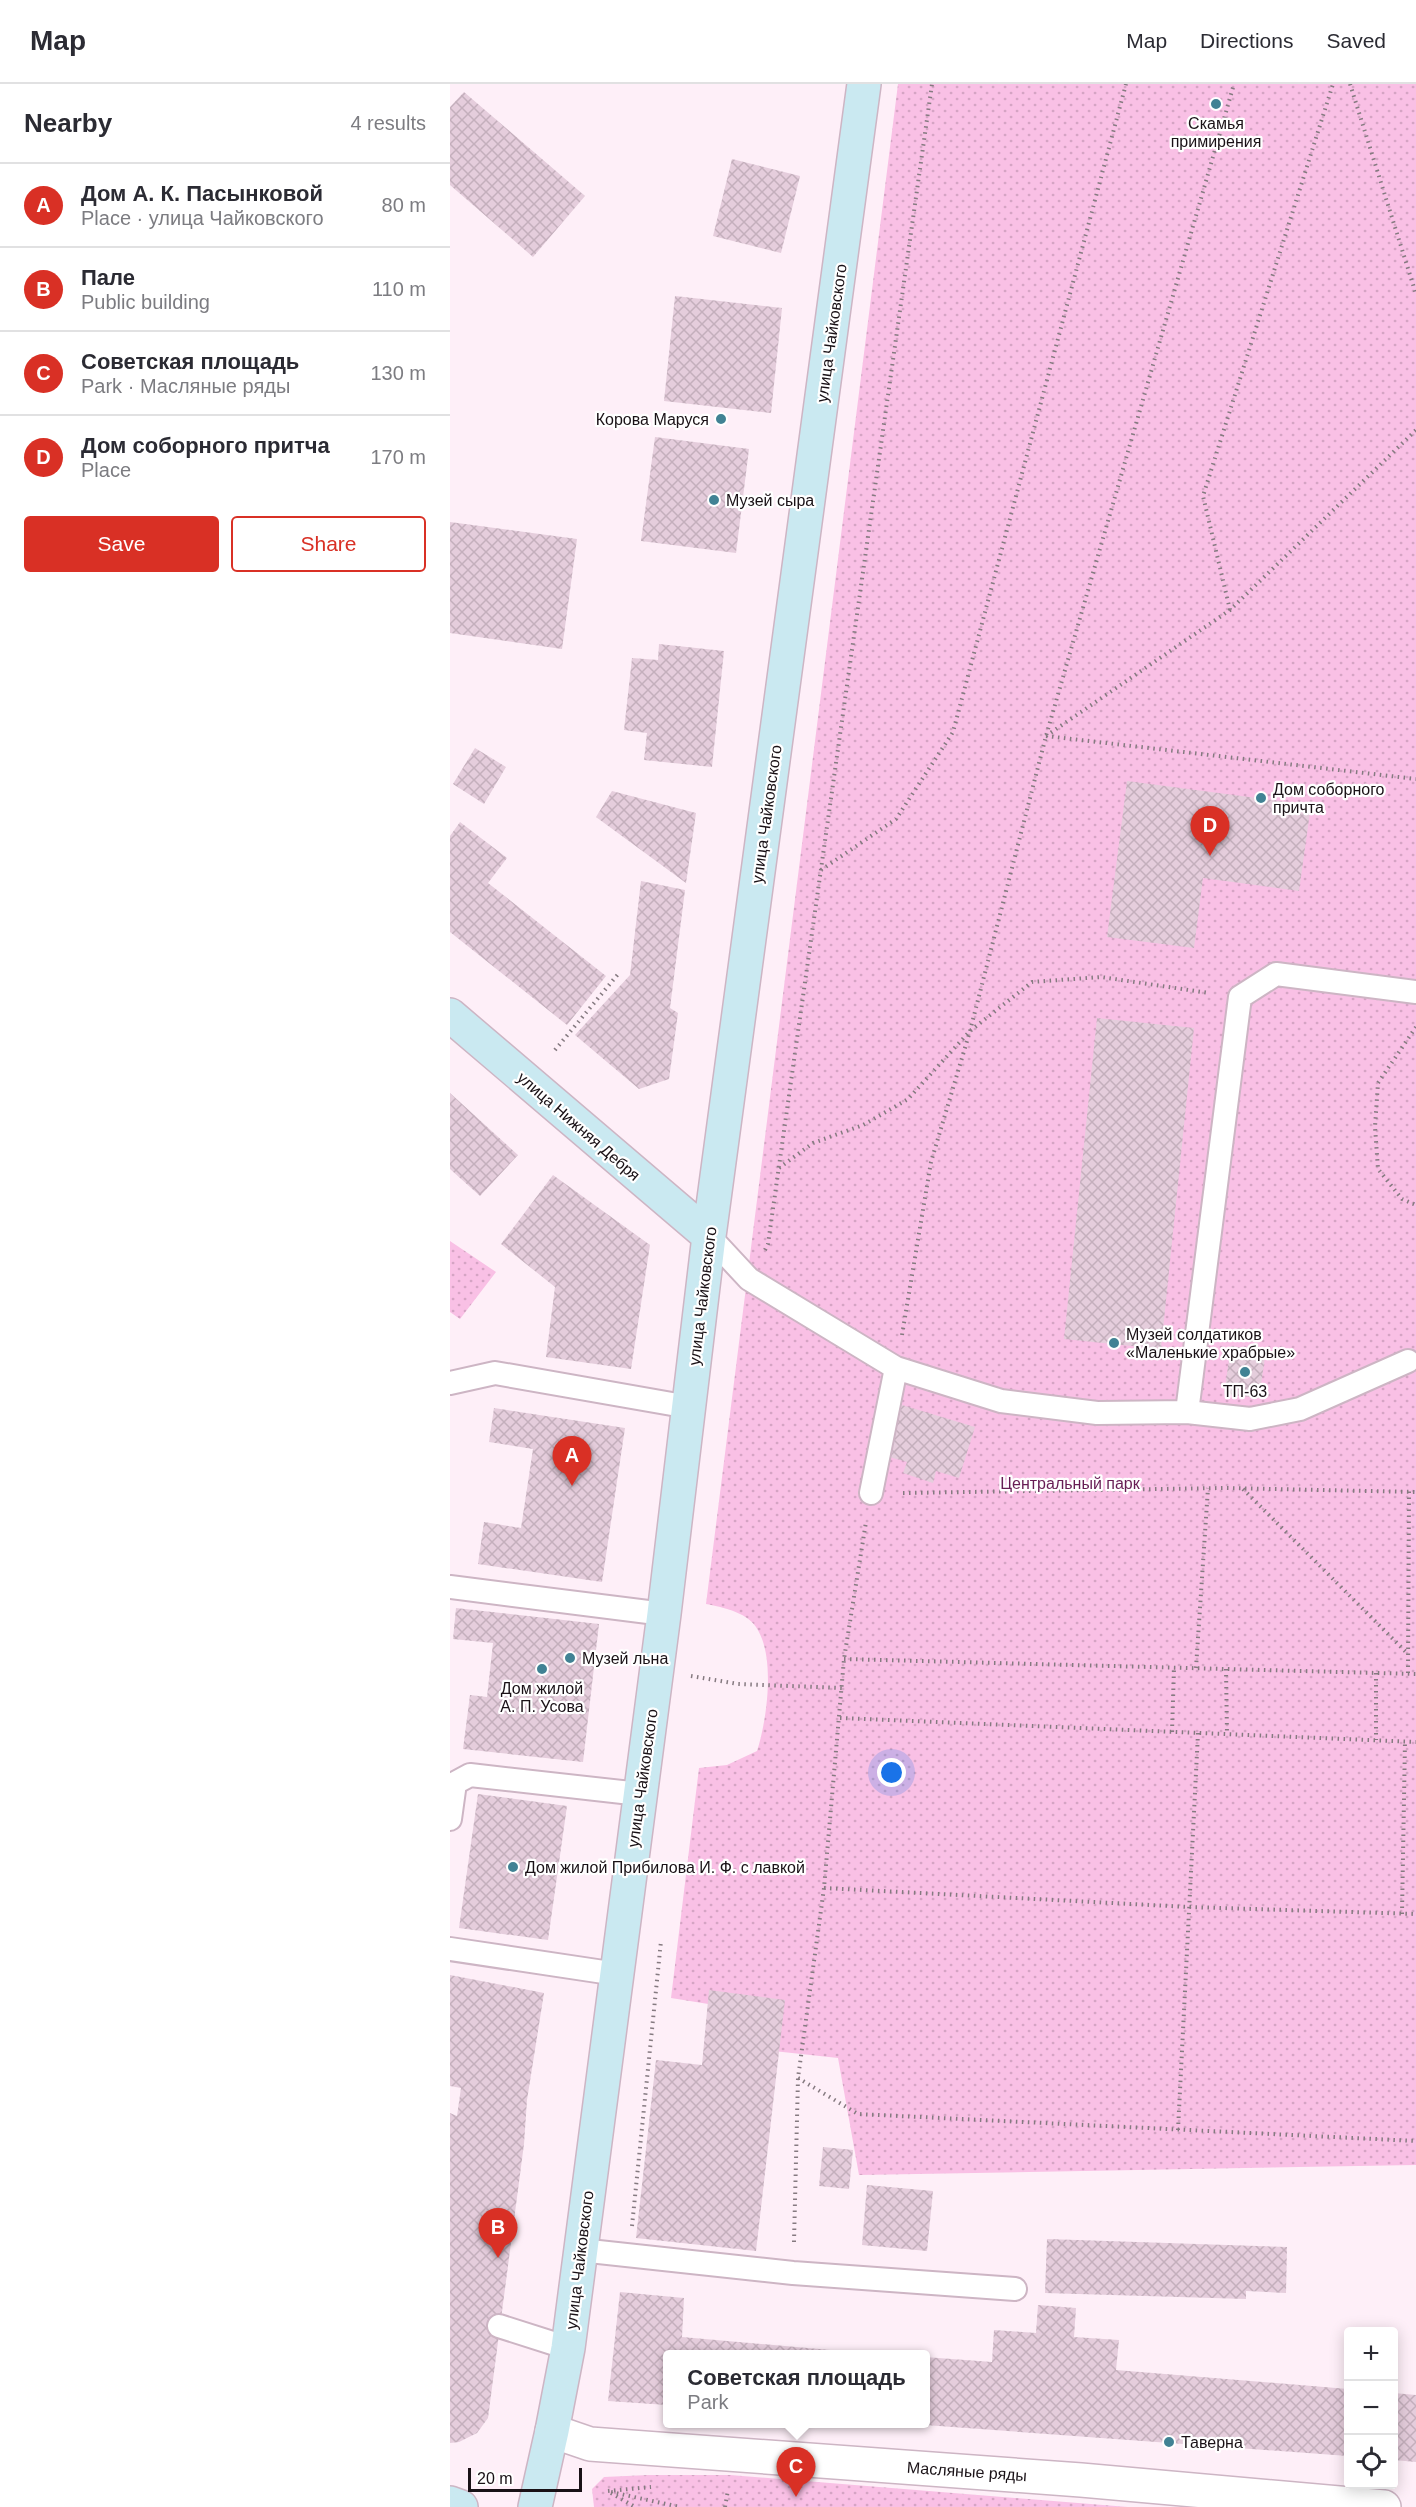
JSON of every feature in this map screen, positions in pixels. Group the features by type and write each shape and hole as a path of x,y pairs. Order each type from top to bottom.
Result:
{"main road":[{"name":"улица Чайковского","path":"534,2507 568,2348 664,1614 709,1236 864,84"},
{"name":"улица Нижняя Дебря","path":"450,1015 709,1236"},
{"path":"450,2503 460,2507"}],"street":[{"name":"Масляные ряды","path":"552,2431 590,2444 1081,2480 1384,2507"}],"lane":[{"path":"1187,1412 1240,997 1276,974 1416,992"},
{"path":"709,1236 749,1279 896,1368 1001,1401 1097,1413 1187,1412 1250,1419 1300,1409 1408,1361"},
{"path":"871,1493 896,1368"},
{"path":"450,1383 495,1373 689,1407"},
{"path":"450,1587 664,1614"},
{"path":"450,1819 455,1783 470,1774 640,1794"},
{"path":"450,1949 617,1974"},
{"path":"580,2250 793,2273 1015,2289"},
{"path":"499,2326 568,2348"}],"path":[{"path":"821,870 896,819 953,732 1126,84"},
{"path":"896,1368 931,1162 970,1031 1046,736 1234,84"},
{"path":"1230,610 1203,496 1333,84"},
{"path":"1350,84 1416,294"},
{"path":"1046,736 1230,610 1416,430"},
{"path":"1046,736 1416,779"},
{"path":"555,1050 619,973"},
{"path":"779,1168 813,1143 863,1125 908,1099 970,1031 1032,982 1101,977 1240,997"},
{"path":"1416,1026 1378,1083 1375,1127 1378,1169 1402,1199 1416,1205"},
{"path":"1196,1668 1208,1488"},
{"path":"1242,1488 1408,1654"},
{"path":"793,2273 798,2079 824,1888 840,1718 843,1659 871,1493 1242,1488 1409,1491 1416,1494"},
{"path":"1408,1673 1409,1491"},
{"path":"843,1659 1416,1674"},
{"path":"1172,1732 1174,1668"},
{"path":"1226,1669 1227,1734"},
{"path":"1376,1673 1376,1740"},
{"path":"688,1675 738,1684 842,1688"},
{"path":"840,1718 1416,1742"},
{"path":"1178,2130 1198,1732"},
{"path":"1402,1914 1405,1741"},
{"path":"824,1888 1189,1907 1416,1914"},
{"path":"798,2079 858,2114 1416,2140"},
{"path":"635,2507 608,2491 680,2507"}],"green space":[{"name":"Центральный парк","path":"898,84 1416,84 1416,2165 859,2175 838,2058 754,2049 758,2012 671,1998 699,1768 727,1765 757,1751 764,1723 768,1671 762,1639 752,1622 740,1614 706,1604"},
{"path":"450,1241 496,1272 460,1319 450,1312"},
{"path":"730,2475 1128,2507 594,2507 592,2489 604,2477"}],"building":[{"path":"464,92 585,196 533,257 450,185 450,107"},
{"path":"732,159 800,176 781,253 713,236"},
{"path":"675,296 782,308 771,413 664,401"},
{"path":"655,437 749,449 736,553 641,541"},
{"path":"450,522 577,539 562,649 450,633"},
{"path":"659,644 724,651 712,767 644,760 647,733 624,730 632,658 658,660"},
{"path":"475,748 506,767 484,804 453,784"},
{"path":"1127,781 1311,805 1299,891 1203,878 1194,948 1107,937"},
{"path":"612,791 696,813 686,883 596,817"},
{"path":"460,822 507,858 488,883 606,976 567,1025 450,932 450,836"},
{"path":"641,881 685,890 670,1008 678,1013 669,1079 639,1089 575,1035 630,975"},
{"path":"1097,1018 1194,1028 1161,1349 1064,1339"},
{"path":"450,1093 518,1155 480,1196 450,1169"},
{"path":"553,1175 650,1245 631,1369 546,1357 555,1287 501,1244"},
{"name":"ТП-63","path":"1231,1346 1266,1351 1259,1398 1224,1394"},
{"path":"902,1405 975,1427 959,1478 936,1471 933,1483 903,1473 907,1462 886,1456"},
{"path":"494,1408 625,1428 602,1582 478,1564 484,1522 521,1528 533,1449 489,1442"},
{"name":"Дом жилой А. П. Усова","path":"456,1608 599,1624 583,1762 463,1749 470,1695 487,1697 493,1643 453,1639"},
{"name":"Дом жилой Прибилова И. Ф. с лавкой","path":"478,1794 567,1806 548,1940 459,1928"},
{"path":"450,1975 544,1993 527,2100 524,2144 488,2418 477,2433 459,2442 450,2443 450,2113 457,2116 461,2088 450,2086"},
{"path":"709,1990 785,2000 756,2251 636,2238 656,2060 702,2065"},
{"path":"823,2147 853,2150 849,2189 819,2186"},
{"path":"867,2185 933,2191 927,2251 862,2245"},
{"path":"1047,2239 1287,2247 1286,2293 1246,2291 1246,2299 1045,2293"},
{"path":"620,2292 684,2298 682,2337 830,2350 663,2350 663,2405 608,2401"},
{"path":"1038,2305 1076,2308 1074,2337 1119,2340 1116,2370 1344,2389 1344,2456 930,2425 930,2357 992,2362 994,2330 1036,2333"},
{"path":"1398,2393 1416,2395 1416,2462 1398,2460"}],"place":[{"name":"Скамья примирения","path":"1216,104"},
{"name":"Корова Маруся","path":"721,419"},
{"name":"Музей сыра","path":"714,500"},
{"name":"Дом соборного причта","path":"1261,798"},
{"name":"Дом соборного притча","path":"1210,856"},
{"name":"Музей солдатиков «Маленькие храбрые»","path":"1114,1343"},
{"name":"ТП-63","path":"1245,1372"},
{"name":"Дом А. К. Пасынковой","path":"572,1486"},
{"name":"Музей льна","path":"570,1658"},
{"name":"Дом жилой А. П. Усова","path":"542,1669"},
{"name":"Дом жилой Прибилова И. Ф. с лавкой","path":"513,1867"},
{"name":"Пале","path":"498,2258"},
{"name":"Таверна","path":"1169,2442"},
{"name":"Советская площадь","path":"796,2497"}]}
